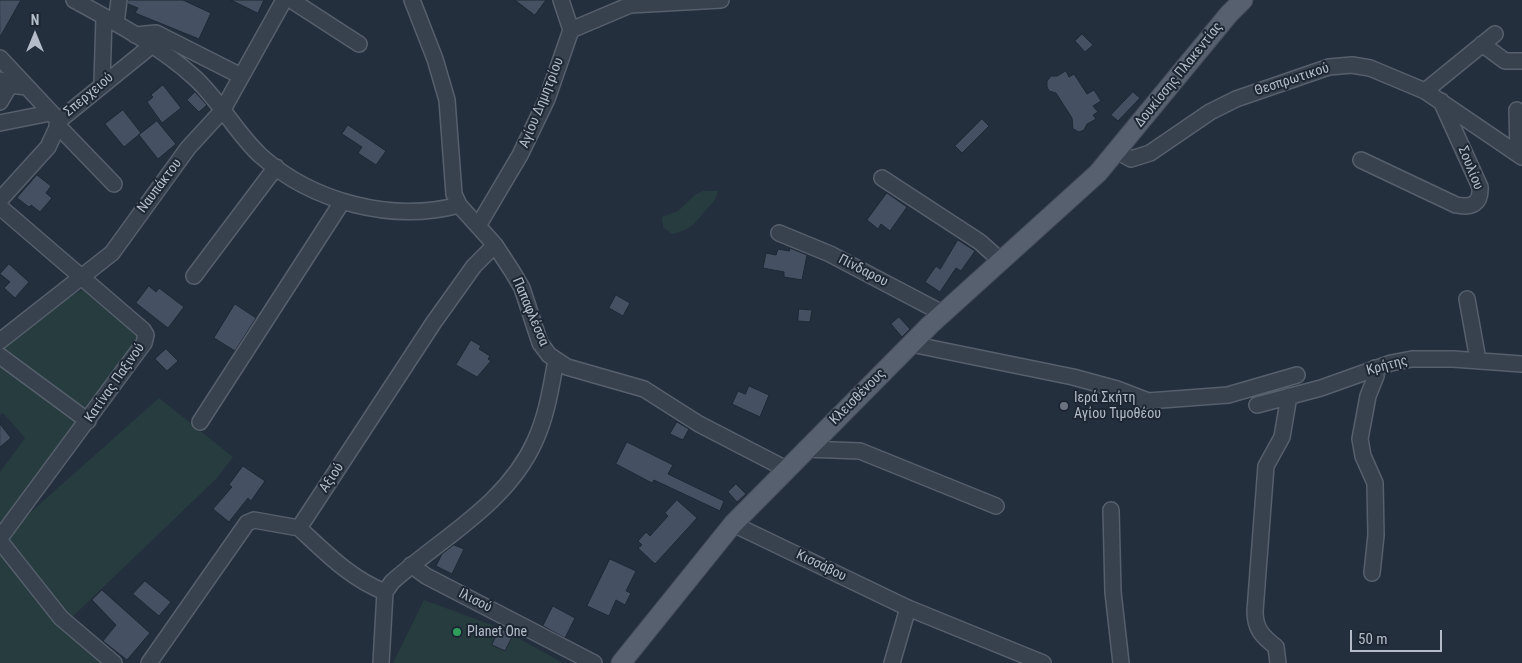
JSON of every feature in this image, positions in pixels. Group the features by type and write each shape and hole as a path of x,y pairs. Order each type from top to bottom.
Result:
{"main road":[{"name":"Δουκίσσης Πλακεντίας","path":"1117,151 1229,14 1243,0"},
{"name":"Κλεισθένους","path":"621,663 733,524 805,449 911,344 1098,173 1117,151"}],"street":[{"path":"74,0 135,35 195,79 252,146 276,166 317,193 342,202 402,210 438,211 459,205"},
{"path":"102,83 110,20 119,0"},
{"name":"Ναυπάκτου","path":"0,341 112,253 188,148 222,111 284,0"},
{"path":"291,0 359,44"},
{"name":"Παπαφλέσσα","path":"412,0 436,60 447,100 452,181 459,205 495,245 522,288 540,343 556,360 574,370 644,389 699,424 786,469"},
{"path":"560,0 571,30 630,5 721,0"},
{"name":"Αγίου Δημητρίου","path":"478,226 534,130 571,30"},
{"path":"135,35 156,33 241,76"},
{"path":"1425,91 1495,34"},
{"path":"1482,44 1505,61 1522,61"},
{"name":"Σπερχειού","path":"0,200 48,146 55,120 151,46"},
{"path":"0,58 114,184"},
{"name":"Θεσπρωτικού","path":"1117,151 1131,159 1144,156 1210,112 1230,102 1337,66 1364,66 1425,91 1441,100 1520,155"},
{"path":"0,102 5,82 27,87"},
{"name":"Σουλίου","path":"1361,160 1456,205 1468,208 1476,204 1481,195 1480,187 1441,100"},
{"path":"1517,110 1520,155"},
{"path":"0,123 55,120"},
{"path":"194,276 276,166"},
{"path":"882,178 980,242 1001,261"},
{"path":"200,422 342,202"},
{"name":"Κατίνας Παξινού","path":"0,207 83,277 143,330 146,335 144,342 88,421 0,539"},
{"name":"Πίνδαρου","path":"779,233 838,258 944,314"},
{"name":"Αξιού","path":"299,528 434,322 474,266 495,245"},
{"path":"1467,299 1478,360"},
{"path":"911,344 1074,377 1117,389 1148,401 1228,395 1297,375"},
{"path":"0,356 88,421"},
{"path":"381,663 385,592 392,582 487,504 513,477 528,454 542,425 556,360"},
{"name":"Κρήτης","path":"1257,405 1322,388 1375,368 1412,360 1478,360 1522,364"},
{"path":"1372,573 1376,536 1375,483 1363,456 1360,439 1366,403 1376,376 1375,368"},
{"path":"1278,663 1276,647 1260,633 1255,622 1255,611 1266,466 1282,437 1289,396"},
{"path":"805,449 860,451 996,506"},
{"path":"1112,510 1113,592 1121,663"},
{"path":"149,663 246,523 254,520 299,528 347,571 362,582 385,592"},
{"name":"Κισσάβου","path":"733,524 908,608 1043,663"},
{"path":"0,539 60,618 114,663"},
{"name":"Ιλισού","path":"411,565 426,576 594,663"},
{"path":"892,663 908,608"}],"green space":[{"path":"703,191 718,191 714,202 692,226 684,231 672,234 663,227 662,217 678,211 695,195"},
{"path":"87,288 140,334 0,527 0,472 25,438 3,413 0,415 0,345 57,302"},
{"path":"159,398 233,457 217,478 67,622 112,663 0,663 0,546 14,527"},
{"name":"Planet One","path":"424,600 500,628 563,663 393,663"}],"building":[{"path":"0,0 21,0 0,37"},
{"path":"128,0 183,0 211,13 199,39 135,13 138,8 128,4"},
{"path":"231,0 264,0 258,13"},
{"path":"515,0 546,0 535,15"},
{"path":"1082,34 1093,45 1085,52 1075,41"},
{"path":"1066,71 1069,77 1074,74 1087,94 1094,90 1101,101 1093,106 1098,112 1093,115 1096,119 1079,132 1073,129 1072,118 1056,93 1049,91 1047,87 1047,81 1051,76 1057,76"},
{"path":"163,85 181,108 162,123 147,102 153,97 151,95"},
{"path":"195,92 207,105 199,112 187,100"},
{"path":"1133,92 1140,98 1118,121 1111,115"},
{"path":"123,110 141,133 124,147 105,124"},
{"path":"982,119 989,126 962,153 955,146"},
{"path":"157,121 176,144 158,159 139,135"},
{"path":"348,125 386,151 376,165 358,153 362,147 342,134"},
{"path":"37,175 51,186 46,193 52,198 40,212 17,198"},
{"path":"887,193 907,207 890,231 881,224 878,229 867,220"},
{"path":"958,240 975,251 961,271 956,268 940,292 925,282 936,266 940,269"},
{"path":"790,248 807,255 802,280 784,277 784,272 763,268 766,253 776,255 778,249 789,251"},
{"path":"9,264 29,282 15,298 4,288 10,282 0,274"},
{"path":"149,286 156,292 159,288 184,307 168,328 136,303"},
{"path":"616,295 630,303 623,316 609,308"},
{"path":"235,304 256,318 235,351 214,338"},
{"path":"799,309 812,310 810,322 798,321"},
{"path":"899,317 910,329 902,337 891,324"},
{"path":"471,340 481,346 479,349 490,356 488,359 491,361 477,377 456,365"},
{"path":"166,349 178,361 167,371 155,359"},
{"path":"749,386 769,395 760,417 732,404 738,391 745,394"},
{"path":"677,422 689,429 683,440 670,434"},
{"path":"0,424 11,438 0,447"},
{"path":"627,442 673,465 668,474 724,501 720,511 654,480 652,483 616,464"},
{"path":"243,466 265,481 251,501 248,498 229,522 213,509 232,487 229,485"},
{"path":"736,484 746,494 737,502 728,492"},
{"path":"677,500 697,518 655,564 638,548 642,545 638,541 646,532 650,536 668,516 665,513"},
{"path":"454,545 464,549 452,574 436,566 442,554"},
{"path":"610,559 636,571 626,591 631,593 625,605 616,600 609,616 587,606"},
{"path":"145,581 171,602 159,616 133,594"},
{"path":"102,590 150,633 127,660 103,641 116,625 92,600"},
{"path":"553,606 575,618 565,638 543,626"},
{"path":"500,628 513,635 505,651 492,645"}],"place":[{"name":"Ιερά Σκήτη Αγίου Τιμοθέου","path":"1064,406"},
{"name":"Planet One","path":"457,632"}]}
